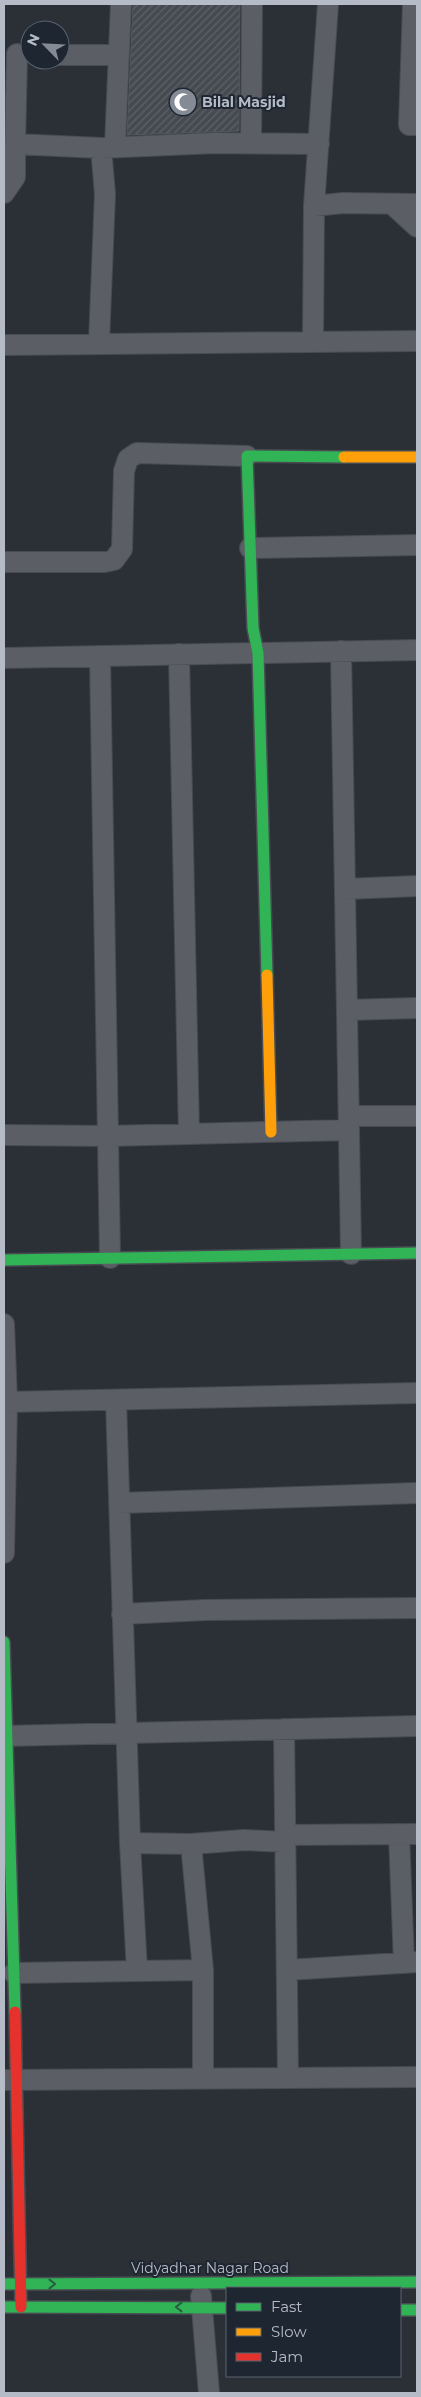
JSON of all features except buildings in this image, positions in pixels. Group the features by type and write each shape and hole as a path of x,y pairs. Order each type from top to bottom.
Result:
{"street":[{"path":"99,343 108,147 119,55 121,4"},
{"path":"251,143 252,4"},
{"path":"313,342 314,206 328,4"},
{"path":"413,4 409,125 417,125"},
{"path":"4,193 15,177 17,54"},
{"path":"70,54 119,55"},
{"path":"15,144 108,147 251,143 319,144"},
{"path":"314,206 343,203 417,204"},
{"path":"392,204 417,227"},
{"path":"4,345 417,341"},
{"path":"4,562 104,562 114,560 122,549 124,471 128,459 137,453 417,457"},
{"path":"247,456 253,628 258,653 271,1132"},
{"path":"250,548 417,545"},
{"path":"4,658 417,650"},
{"path":"341,651 351,1254"},
{"path":"179,654 188,1134"},
{"path":"100,656 110,1258"},
{"path":"345,889 417,886"},
{"path":"347,1010 417,1008"},
{"path":"4,1135 108,1136 271,1132 417,1116"},
{"path":"4,1260 417,1253"},
{"path":"4,1324 7,1402 4,1553"},
{"path":"7,1402 417,1393"},
{"path":"116,1400 130,1843 137,1971"},
{"path":"119,1503 417,1493"},
{"path":"122,1614 205,1610 417,1608"},
{"path":"4,1642 5,1736 14,1973 10,2080 21,2307"},
{"path":"5,1736 417,1726"},
{"path":"284,1729 288,2078"},
{"path":"130,1843 191,1844 285,1838 408,1834 411,1963 287,1970"},
{"path":"191,1844 203,1970 204,2079"},
{"path":"14,1973 203,1970"},
{"path":"10,2080 417,2077"},
{"name":"Vidyadhar Nagar Road","path":"4,2284 417,2282"},
{"path":"200,2283 209,2393"},
{"path":"4,2308 226,2308"},
{"path":"401,2310 417,2310"}],"traffic: fast":[{"path":"267,975 258,653 253,628 247,456 344,457"},
{"path":"4,1260 417,1253"},
{"path":"4,1642 15,2012"},
{"path":"4,2284 417,2282"},
{"path":"4,2307 226,2308"},
{"path":"401,2310 417,2310"}],"traffic: slow":[{"path":"344,457 417,457"},
{"path":"267,975 271,1132"}],"traffic: jam":[{"path":"15,2012 21,2307"}],"place":[{"name":"Bilal Masjid","path":"183,102"}]}
